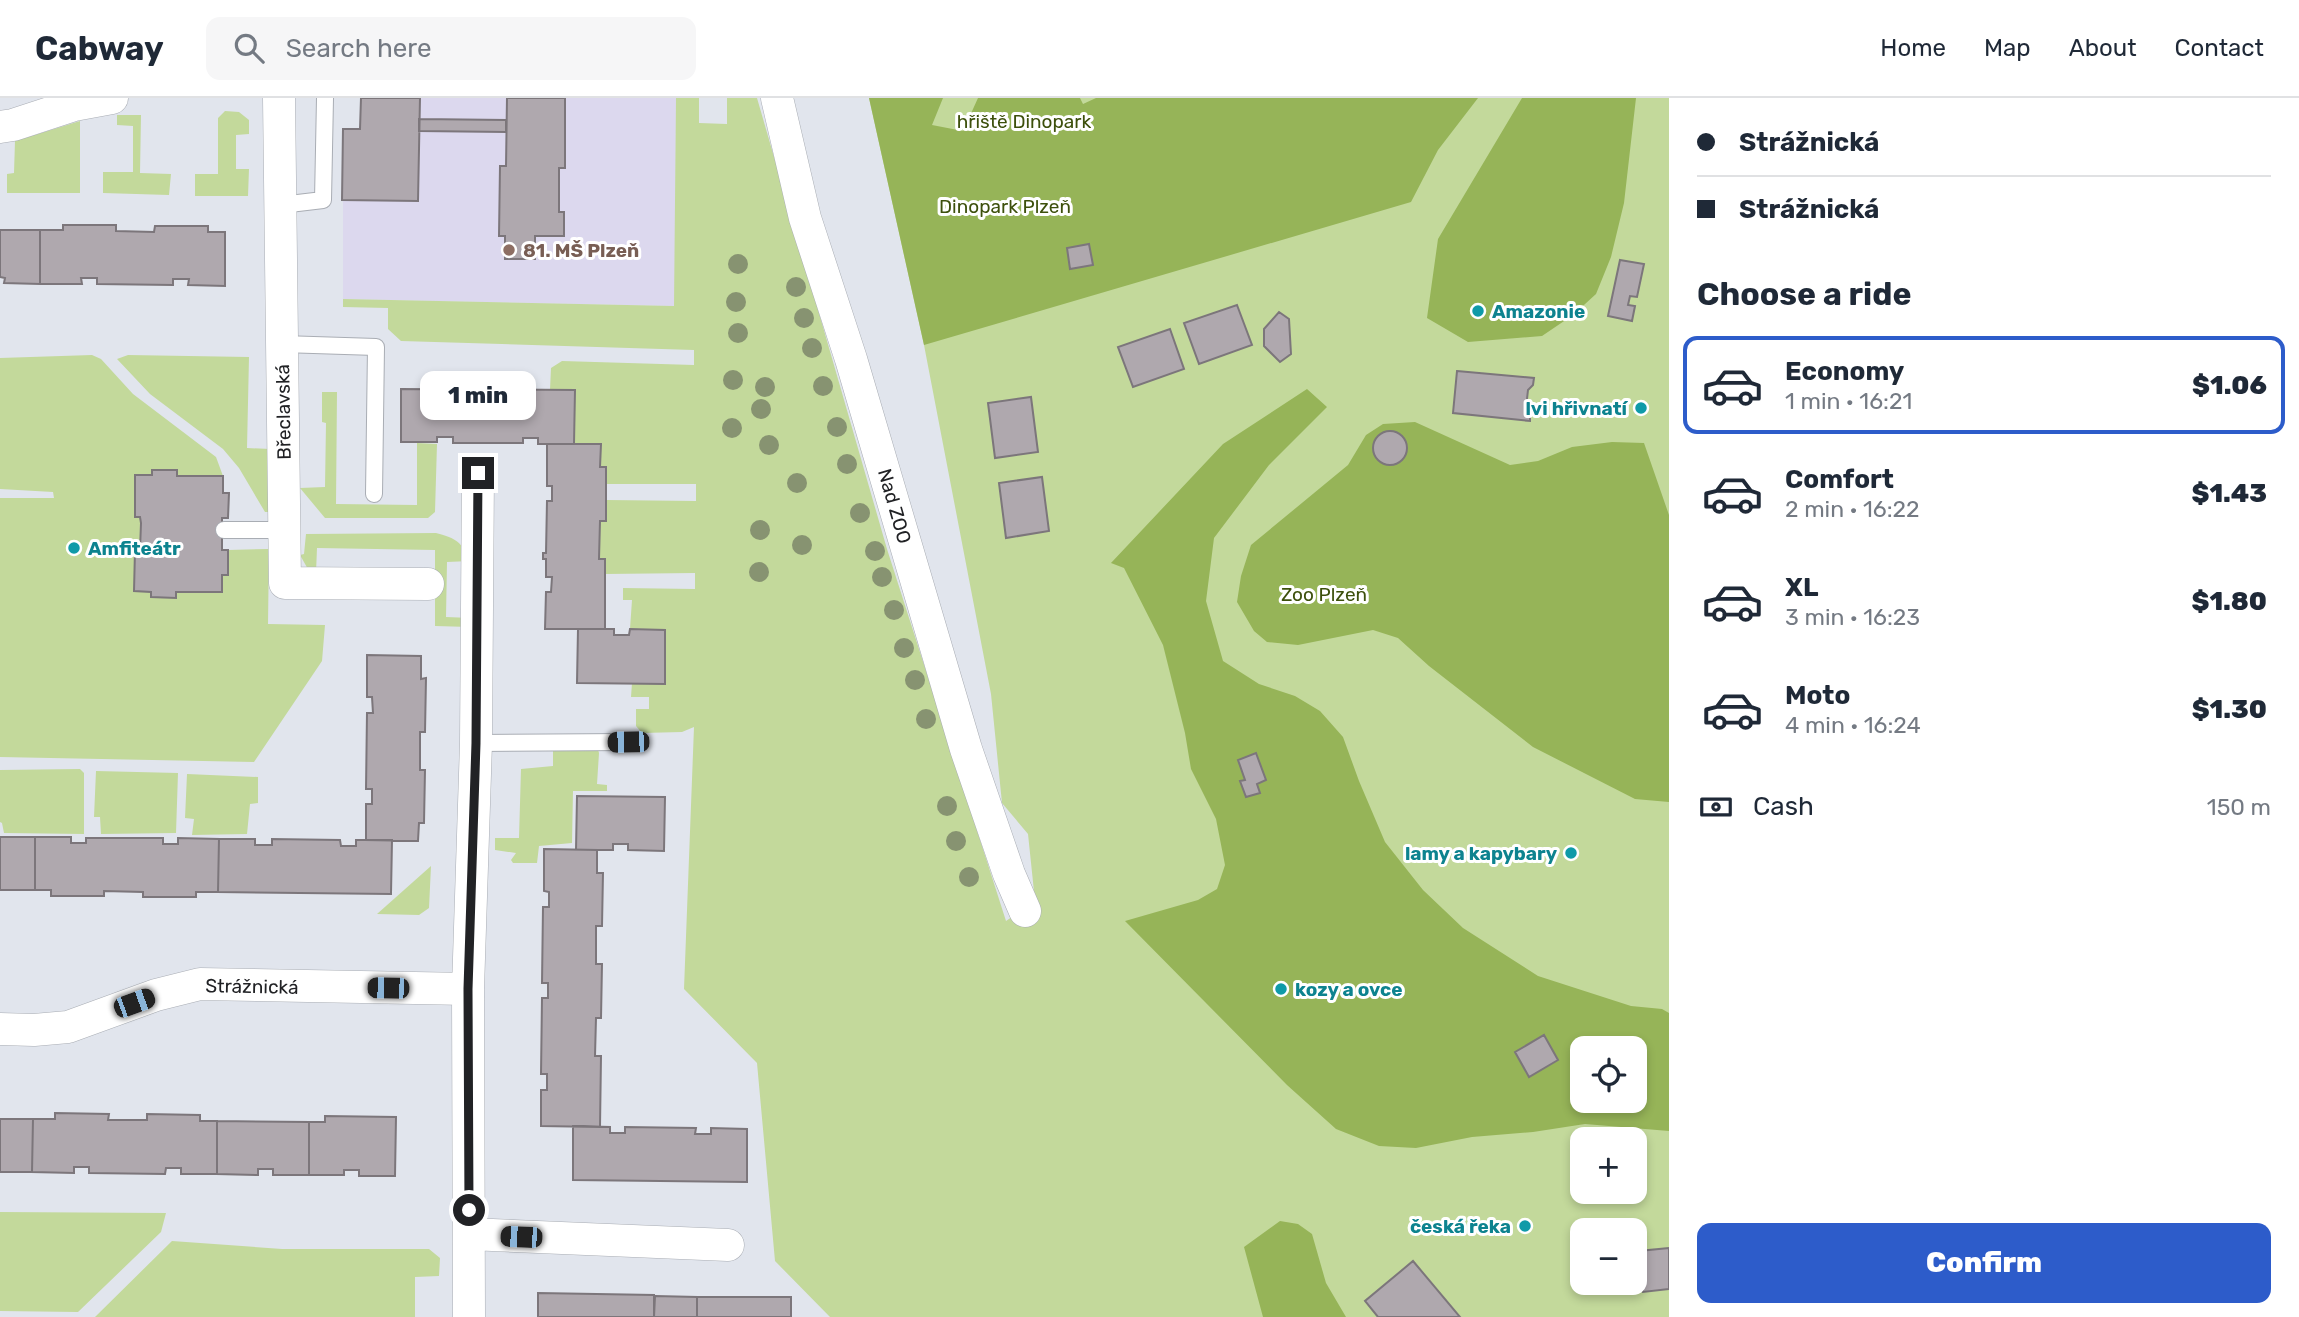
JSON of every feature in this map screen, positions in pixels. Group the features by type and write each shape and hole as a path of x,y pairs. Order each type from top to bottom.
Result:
{"street":[{"path":"0,127 74,105 112,98"},
{"name":"Břeclavská","path":"279,98 285,583 428,584"},
{"name":"Nad ZOO","path":"777,98 805,218 851,359 967,749 1009,874 1025,911"},
{"path":"469,1317 468,989 476,743 478,473"},
{"name":"Strážnická","path":"0,1029 68,1027 156,995 200,984 468,989"},
{"path":"469,1234 728,1245"}],"lane":[{"path":"281,205 323,200 324,98"},
{"path":"282,344 376,347 374,494"},
{"path":"224,530 284,530"},
{"path":"476,743 628,742"}],"shaded area":[{"name":"81. MŠ Plzeň","path":"361,98 676,98 675,306 343,299 343,129 360,129"}],"green space":[{"path":"676,98 699,98 699,123 727,124 727,98 757,98 887,549 1006,921 1035,901 1028,834 1002,803 991,694 924,345 869,98 1669,98 1669,1317 830,1317 775,1261 757,1063 684,989 694,727 682,732 642,733 636,726 636,709 649,709 649,697 631,697 632,683 665,683 665,630 630,629 632,600 623,600 623,588 695,589 695,573 605,574 605,559 599,559 600,521 606,520 606,500 696,501 696,484 606,484 606,467 600,467 600,444 574,444 575,390 550,390 551,368 562,361 694,365 694,350 401,341 388,329 388,308 343,307 343,299 674,306"},
{"name":"Dinopark Plzeň","path":"869,98 943,98 932,125 963,131 978,98 1080,98 1083,104 1096,98 1478,98 1438,150 1411,202 924,345"},
{"path":"1522,98 1636,98 1624,203 1611,257 1596,294 1573,315 1542,336 1468,342 1427,318 1438,239"},
{"path":"225,111 239,112 249,120 249,134 236,135 236,169 249,169 248,196 195,196 195,174 218,174 218,118"},
{"path":"117,115 141,115 140,173 171,174 169,195 103,193 103,172 133,172 133,126 117,125"},
{"path":"80,121 80,193 7,193 7,174 14,173 15,141"},
{"path":"92,355 101,359 133,394 216,457 223,476 177,476 176,470 153,470 152,475 135,476 135,517 140,517 140,550 135,550 134,591 151,592 152,597 176,598 176,592 221,592 222,575 228,575 228,550 269,549 268,624 325,625 322,661 254,762 0,757 0,498 54,498 53,492 0,489 0,358"},
{"path":"128,355 249,357 247,448 270,449 268,512 265,512 239,468 223,449 150,394 117,359"},
{"path":"1307,389 1327,407 1269,465 1214,538 1206,601 1223,661 1259,684 1295,696 1320,711 1343,737 1385,842 1423,890 1463,928 1538,976 1631,1006 1662,1009 1669,1013 1669,1131 1647,1129 1647,1127 1585,1124 1472,1137 1416,1148 1379,1146 1336,1129 1287,1085 1125,921 1198,900 1217,889 1225,865 1216,819 1191,769 1163,645 1124,568 1111,563 1223,444"},
{"path":"322,392 337,392 336,504 417,505 417,443 437,444 435,512 428,518 325,518 300,488 325,487 326,423 322,422"},
{"name":"Zoo Plzeň","path":"1415,422 1510,465 1538,461 1572,447 1612,442 1644,443 1669,515 1669,802 1635,799 1533,747 1429,666 1398,638 1373,630 1298,645 1267,642 1254,631 1237,602 1241,576 1251,545 1348,465 1366,435 1383,424"},
{"path":"436,533 458,542 470,561 447,562 446,617 471,618 470,627 435,626 435,550 317,548 316,573 309,571 300,555 304,554 306,534"},
{"path":"597,746 597,784 607,785 607,791 573,791 572,843 539,846 537,863 513,863 511,860 516,853 495,850 495,838 519,838 521,769 553,766 553,749"},
{"path":"80,769 84,773 84,834 4,833 0,822 0,770"},
{"path":"96,771 178,773 176,833 101,834 100,817 94,817"},
{"path":"187,774 258,777 258,803 250,804 247,834 192,835 194,819 185,818"},
{"path":"431,866 429,908 419,915 377,914"},
{"path":"0,1212 166,1213 161,1232 78,1312 0,1311"},
{"path":"1280,1221 1298,1224 1312,1234 1326,1283 1346,1317 1263,1317 1244,1247"},
{"path":"172,1241 282,1249 429,1249 440,1258 439,1276 415,1277 415,1317 95,1317"}],"building":[{"path":"361,98 420,98 418,201 342,200 343,129 360,129"},
{"path":"507,98 565,98 565,168 559,168 559,212 564,212 564,236 535,236 535,259 505,259 505,236 499,236 500,166 506,166"},
{"path":"419,119 506,120 506,132 419,131"},
{"path":"63,225 116,225 116,231 154,232 155,226 208,226 208,232 225,232 225,286 188,285 189,279 173,279 173,285 97,284 97,278 81,278 82,284 40,284 40,230 63,230"},
{"path":"0,230 40,230 40,284 4,283 5,278 0,277"},
{"path":"1089,244 1093,265 1070,269 1067,248"},
{"path":"1620,260 1644,264 1637,297 1630,296 1628,305 1635,306 1632,321 1608,316"},
{"path":"1237,305 1252,345 1199,364 1184,323"},
{"path":"1279,312 1289,319 1291,354 1280,362 1264,346 1264,329"},
{"path":"1170,329 1184,369 1133,387 1118,347"},
{"path":"1457,371 1534,378 1533,385 1528,390 1526,408 1530,413 1530,421 1453,413"},
{"path":"401,389 575,390 574,444 538,444 538,438 523,438 523,443 453,443 453,437 437,437 437,442 401,442"},
{"path":"1031,397 1038,452 995,458 988,403"},
{"path":"1390,431 1402,436 1407,448 1402,460 1390,465 1378,460 1373,448 1378,436"},
{"path":"547,444 601,444 600,467 606,467 606,521 600,521 599,559 605,559 605,629 545,629 546,592 551,592 552,577 546,577 546,559 543,559 543,553 546,553 547,501 552,501 552,486 547,486"},
{"path":"152,470 177,470 177,476 223,476 223,493 229,493 228,518 222,518 222,550 228,550 228,575 222,575 222,592 176,592 176,598 151,597 151,592 134,591 135,550 140,550 141,523 140,517 135,517 135,475 152,475"},
{"path":"1042,477 1049,531 1006,538 999,483"},
{"path":"578,629 614,629 614,635 629,635 630,629 665,630 665,684 577,683"},
{"path":"367,655 421,656 421,679 426,678 425,732 420,732 420,770 425,770 424,823 419,823 418,841 366,840 366,804 372,804 372,789 366,789 367,713 373,713 372,697 367,697"},
{"path":"1256,753 1266,780 1257,784 1260,793 1246,797 1240,781 1245,780 1238,760"},
{"path":"577,796 665,797 664,851 628,850 628,844 613,844 613,850 576,850"},
{"path":"0,837 35,837 35,890 0,890"},
{"path":"35,837 71,837 71,843 86,843 86,838 163,838 163,844 178,844 178,838 219,839 218,892 196,892 196,897 143,897 143,892 104,891 104,896 51,896 51,890 35,890"},
{"path":"219,839 255,839 255,845 272,845 272,839 340,840 341,846 356,846 356,840 392,840 391,894 218,892"},
{"path":"544,849 597,850 597,873 603,873 602,926 596,926 596,964 602,964 601,1018 596,1018 595,1056 601,1056 600,1127 541,1126 541,1090 547,1090 547,1074 541,1074 542,998 548,998 548,983 542,983 543,907 549,907 549,892 544,891"},
{"path":"1544,1035 1558,1060 1529,1077 1515,1052"},
{"path":"55,1113 109,1114 108,1120 147,1120 147,1114 200,1115 200,1121 217,1121 217,1174 181,1174 181,1168 166,1168 165,1174 89,1173 89,1167 74,1167 74,1173 32,1172 33,1119 55,1119"},
{"path":"325,1116 396,1117 395,1176 359,1176 359,1170 344,1170 344,1175 309,1175 309,1122 325,1122"},
{"path":"0,1119 33,1119 32,1172 0,1172"},
{"path":"217,1121 309,1122 309,1175 273,1175 273,1169 258,1169 258,1175 217,1174"},
{"path":"573,1126 610,1127 610,1133 625,1133 625,1127 696,1128 695,1134 711,1134 711,1128 747,1129 747,1182 573,1180"},
{"path":"1669,1248 1669,1289 1647,1292 1647,1250"},
{"path":"1413,1261 1460,1317 1378,1317 1365,1301"},
{"path":"538,1293 654,1295 654,1317 538,1317"},
{"path":"655,1296 697,1297 697,1317 654,1317"},
{"path":"697,1297 791,1297 791,1317 697,1317"}],"place":[{"name":"81. MŠ Plzeň","path":"509,250"},
{"name":"Amazonie","path":"1478,311"},
{"name":"lvi hřivnatí","path":"1641,408"},
{"name":"Amfiteátr","path":"74,548"},
{"name":"lamy a kapybary","path":"1571,853"},
{"name":"kozy a ovce","path":"1281,989"},
{"name":"česká řeka","path":"1525,1226"}],"route":[{"path":"469,1210 468,989 476,743 478,473"}],"park label":[{"name":"hřiště Dinopark","path":"1024,121"}]}
